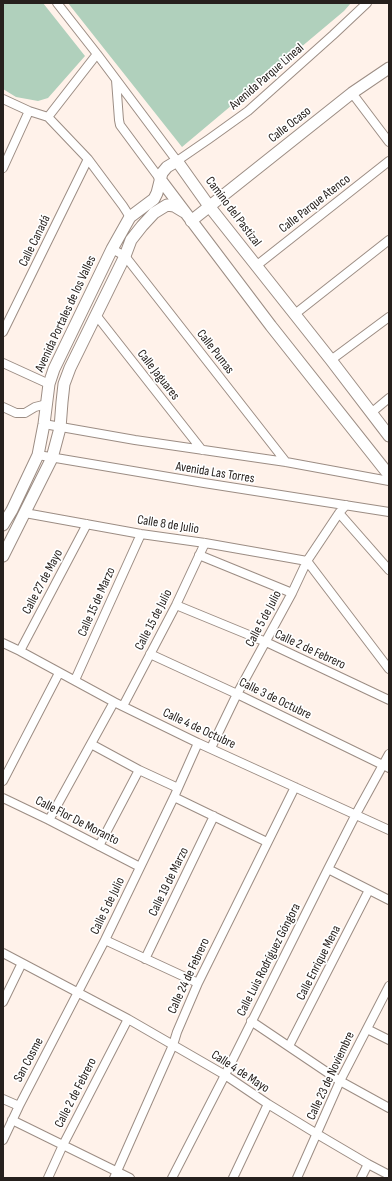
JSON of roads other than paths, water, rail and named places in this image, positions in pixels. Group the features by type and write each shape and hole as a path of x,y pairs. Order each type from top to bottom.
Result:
{"street":[{"name":"Camino del Pastizal","path":"57,3 97,54 209,206 389,436"},
{"name":"Avenida Parque Lineal","path":"177,161 248,111 367,3"},
{"path":"48,117 97,54"},
{"name":"Calle Ocaso","path":"192,221 352,93 389,68"},
{"path":"116,80 120,125 271,326 389,475"},
{"path":"352,93 389,142"},
{"path":"3,98 48,117 88,159 130,217 154,199 162,173 167,167 177,161"},
{"path":"3,168 29,110"},
{"name":"Calle Canadá","path":"3,332 88,159"},
{"name":"Calle Parque Atenco","path":"256,266 389,161"},
{"name":"Avenida Portales de los Valles","path":"3,556 52,458 60,428 64,384 70,368 125,256 131,240 154,213 167,206 174,206 184,212"},
{"name":"Avenida Portales de los Valles","path":"3,525 12,510 38,455 49,384 54,369 112,249 130,217"},
{"path":"295,314 389,240"},
{"path":"112,249 125,256"},
{"name":"Calle Pumas","path":"125,256 286,462"},
{"name":"Calle Jaguares","path":"96,315 202,450"},
{"path":"331,360 389,317"},
{"path":"3,363 49,384"},
{"path":"371,413 389,398"},
{"path":"3,407 16,413 25,413 35,407 47,404"},
{"name":"Avenida Las Torres","path":"44,424 135,440 286,462 389,481"},
{"name":"Avenida Las Torres","path":"38,455 389,512"},
{"name":"Calle 5 de Julio","path":"211,748 237,694 292,593 307,561 346,505"},
{"name":"Calle 8 de Julio","path":"25,513 141,534 205,543 307,561"},
{"path":"339,513 389,570"},
{"name":"Calle 27 de Mayo","path":"20,651 87,524"},
{"name":"Calle 15 de Marzo","path":"75,680 141,534"},
{"name":"Calle 15 de Julio","path":"123,706 176,604 205,543"},
{"path":"199,555 292,593"},
{"path":"307,561 389,670"},
{"name":"Calle 2 de Febrero","path":"176,604 266,642 389,700"},
{"name":"Calle 4 de Octubre","path":"4,646 20,651 114,702 198,743 389,830"},
{"name":"Calle 3 de Octubre","path":"150,654 386,766"},
{"path":"3,781 59,673"},
{"path":"49,820 114,702"},
{"name":"Calle 5 de Julio","path":"78,992 105,940 174,797 198,743"},
{"path":"91,744 139,770 178,788"},
{"name":"Calle Luis Rodríguez Góngora","path":"172,1178 225,1076 251,1021 356,814 386,766 389,754"},
{"path":"99,846 139,770"},
{"name":"Calle 24 de Febrero","path":"115,1175 173,1045 198,983 295,787"},
{"path":"174,797 267,842"},
{"name":"Calle Flor De Moranto","path":"3,798 140,867"},
{"name":"Calle 19 de Marzo","path":"145,959 214,816"},
{"path":"328,868 389,900"},
{"name":"Calle Enrique Mena","path":"289,1046 369,890"},
{"path":"105,940 198,983"},
{"name":"Calle 4 de Mayo","path":"3,953 128,1019 225,1076 317,1134 389,1175"},
{"path":"3,1002 22,963"},
{"name":"Calle 23 de Noviembre","path":"298,1178 340,1081 389,986"},
{"name":"San Cosme","path":"3,1140 78,992"},
{"name":"Calle 2 de Febrero","path":"48,1178 63,1145 128,1019"},
{"path":"251,1021 340,1081 389,1108"},
{"path":"367,1029 389,1040"},
{"path":"3,1099 19,1106"},
{"path":"232,1178 268,1104"},
{"path":"12,1120 63,1145 115,1175 130,1178"},
{"path":"362,1178 368,1164"}]}
